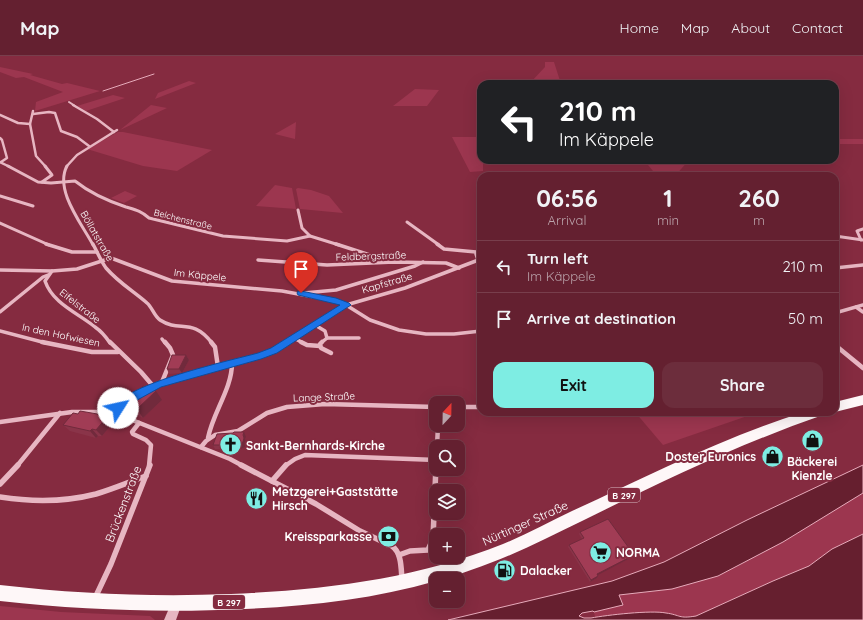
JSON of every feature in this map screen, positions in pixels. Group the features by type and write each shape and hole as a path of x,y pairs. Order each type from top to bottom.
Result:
{"main road":[{"path":"839,406 863,400"},
{"name":"Nürtinger Straße","path":"402,582 429,576 502,551 738,441 809,416"},
{"name":"B 297","path":"0,593 94,601 177,603 303,597 357,591 402,582"}],"street":[{"path":"61,182 71,158 115,131 69,102"},
{"path":"0,138 2,140 7,158 1,162 26,176 42,182 52,175 42,165 36,156 30,124 33,112 55,113 61,131 76,137 89,146"},
{"path":"0,115 18,123 30,124"},
{"name":"Belchenstraße","path":"42,182 78,182 86,190 126,207 141,211 149,218 223,236 287,241 310,236"},
{"name":"Böllatstraße","path":"61,182 65,195 97,252 112,275 148,304 159,319 167,323 196,328 205,334 216,347 218,367"},
{"path":"0,196 33,206"},
{"path":"298,210 302,228 310,236 376,257 383,262"},
{"path":"407,222 444,249 476,252"},
{"path":"0,223 36,240 64,250 84,253 97,252"},
{"path":"862,240 857,231 863,229"},
{"path":"839,237 862,240"},
{"name":"Kapfstraße","path":"476,252 475,256 477,258"},
{"name":"Im Käppele","path":"102,260 111,258 118,260 172,281 301,293 336,301 346,305 370,320 399,330 433,334 477,331"},
{"path":"0,270 52,271 76,268 102,260"},
{"name":"Feldbergstraße","path":"258,260 327,265 383,262 424,262 446,263 459,268"},
{"name":"Kapfstraße","path":"117,412 122,404 162,382 268,353 346,305 405,288 477,261"},
{"name":"Im Käppele","path":"301,293 336,290 424,262"},
{"path":"839,268 863,265"},
{"path":"0,312 42,277 49,275 52,271"},
{"name":"Eifelstraße","path":"49,275 45,281 46,286 51,293 63,304 97,329 118,352 148,378 153,386"},
{"path":"839,312 863,305"},
{"path":"856,307 863,312"},
{"path":"315,325 325,331 327,338"},
{"name":"In den Hofwiesen","path":"0,331 100,354 118,352"},
{"path":"294,338 307,345 320,346 323,350 331,353"},
{"path":"320,346 321,342 327,338 359,338"},
{"path":"162,339 170,348 173,355 162,382"},
{"path":"839,348 863,368"},
{"path":"201,447 208,438 214,417 232,372 232,363"},
{"name":"Lange Straße","path":"208,438 215,434 234,433 240,431 266,413 278,409 305,405 429,407"},
{"path":"465,408 477,407"},
{"path":"0,422 60,413 117,412 122,416 230,459 392,546 396,549 399,556 402,582"},
{"path":"0,484 20,463 60,413"},
{"name":"Brückenstraße","path":"94,601 111,564 150,464 151,445 146,440 133,434 133,429 139,422"},
{"path":"272,481 287,464 298,457 305,456 429,460"},
{"path":"0,496 40,500 72,499 103,492 146,476"},
{"path":"399,556 410,551 428,550 432,544 435,476"},
{"path":"170,620 177,603"}],"shaded area":[{"path":"545,62 554,62 560,80 533,80 545,67"},
{"path":"0,67 33,74 30,75 62,84 67,83 100,91 35,111 36,102 63,92 24,77 16,78 0,72"},
{"path":"189,81 196,83 155,99 158,93"},
{"path":"415,89 439,90 427,106 393,106"},
{"path":"113,95 125,98 86,111 77,106"},
{"path":"151,105 167,108 120,130"},
{"path":"296,122 295,139 275,134"},
{"path":"118,132 212,150 177,171 143,166 87,149"},
{"path":"452,137 477,137 477,164 483,164 483,171 470,172"},
{"path":"839,139 863,139 863,144 839,144"},
{"path":"647,164 686,164 678,172 654,172"},
{"path":"275,185 292,188 296,209 256,206"},
{"path":"296,189 311,190 329,196 343,213 300,209"},
{"path":"125,191 137,196 124,203 111,198"},
{"path":"638,416 747,416 663,445"},
{"path":"863,465 863,493 783,542 718,576 672,589 619,595 623,605 594,612 582,613 579,616 591,618 640,612 659,612 683,617 696,616 809,566 832,549 863,534 863,620 448,620 612,581 664,562 747,520"},
{"path":"863,493 863,534 832,549 809,566 696,616 682,618 666,613 595,617 594,612 623,605 618,595 672,589 836,508"},
{"path":"0,606 61,612 150,616 155,620 0,620"}],"building":[{"path":"172,355 186,355 179,369 167,369"},
{"path":"143,386 156,391 137,409 124,404"},
{"path":"80,411 103,415 102,417 106,418 96,430 92,429 90,431 63,425 73,413 78,414"},
{"path":"244,432 243,442 239,445 232,444 230,450 223,449 225,445 213,445 217,434"},
{"name":"NORMA","path":"608,519 634,555 597,574 598,576 591,580 569,545 584,538 580,532"}],"waterway":[{"path":"103,91 154,74"}],"place":[{"name":"Bäckerei Kienzle","path":"812,440"},
{"name":"Sankt-Bernhards-Kirche","path":"231,445"},
{"name":"Doster Euronics","path":"772,456"},
{"name":"Metzgerei+Gaststätte Hirsch","path":"257,498"},
{"name":"Kreissparkasse","path":"388,536"},
{"name":"NORMA","path":"600,552"},
{"name":"Dalacker","path":"504,570"}],"route":[{"path":"118,408 122,404 158,384 261,356 274,351 346,305 336,301 301,293"}]}
